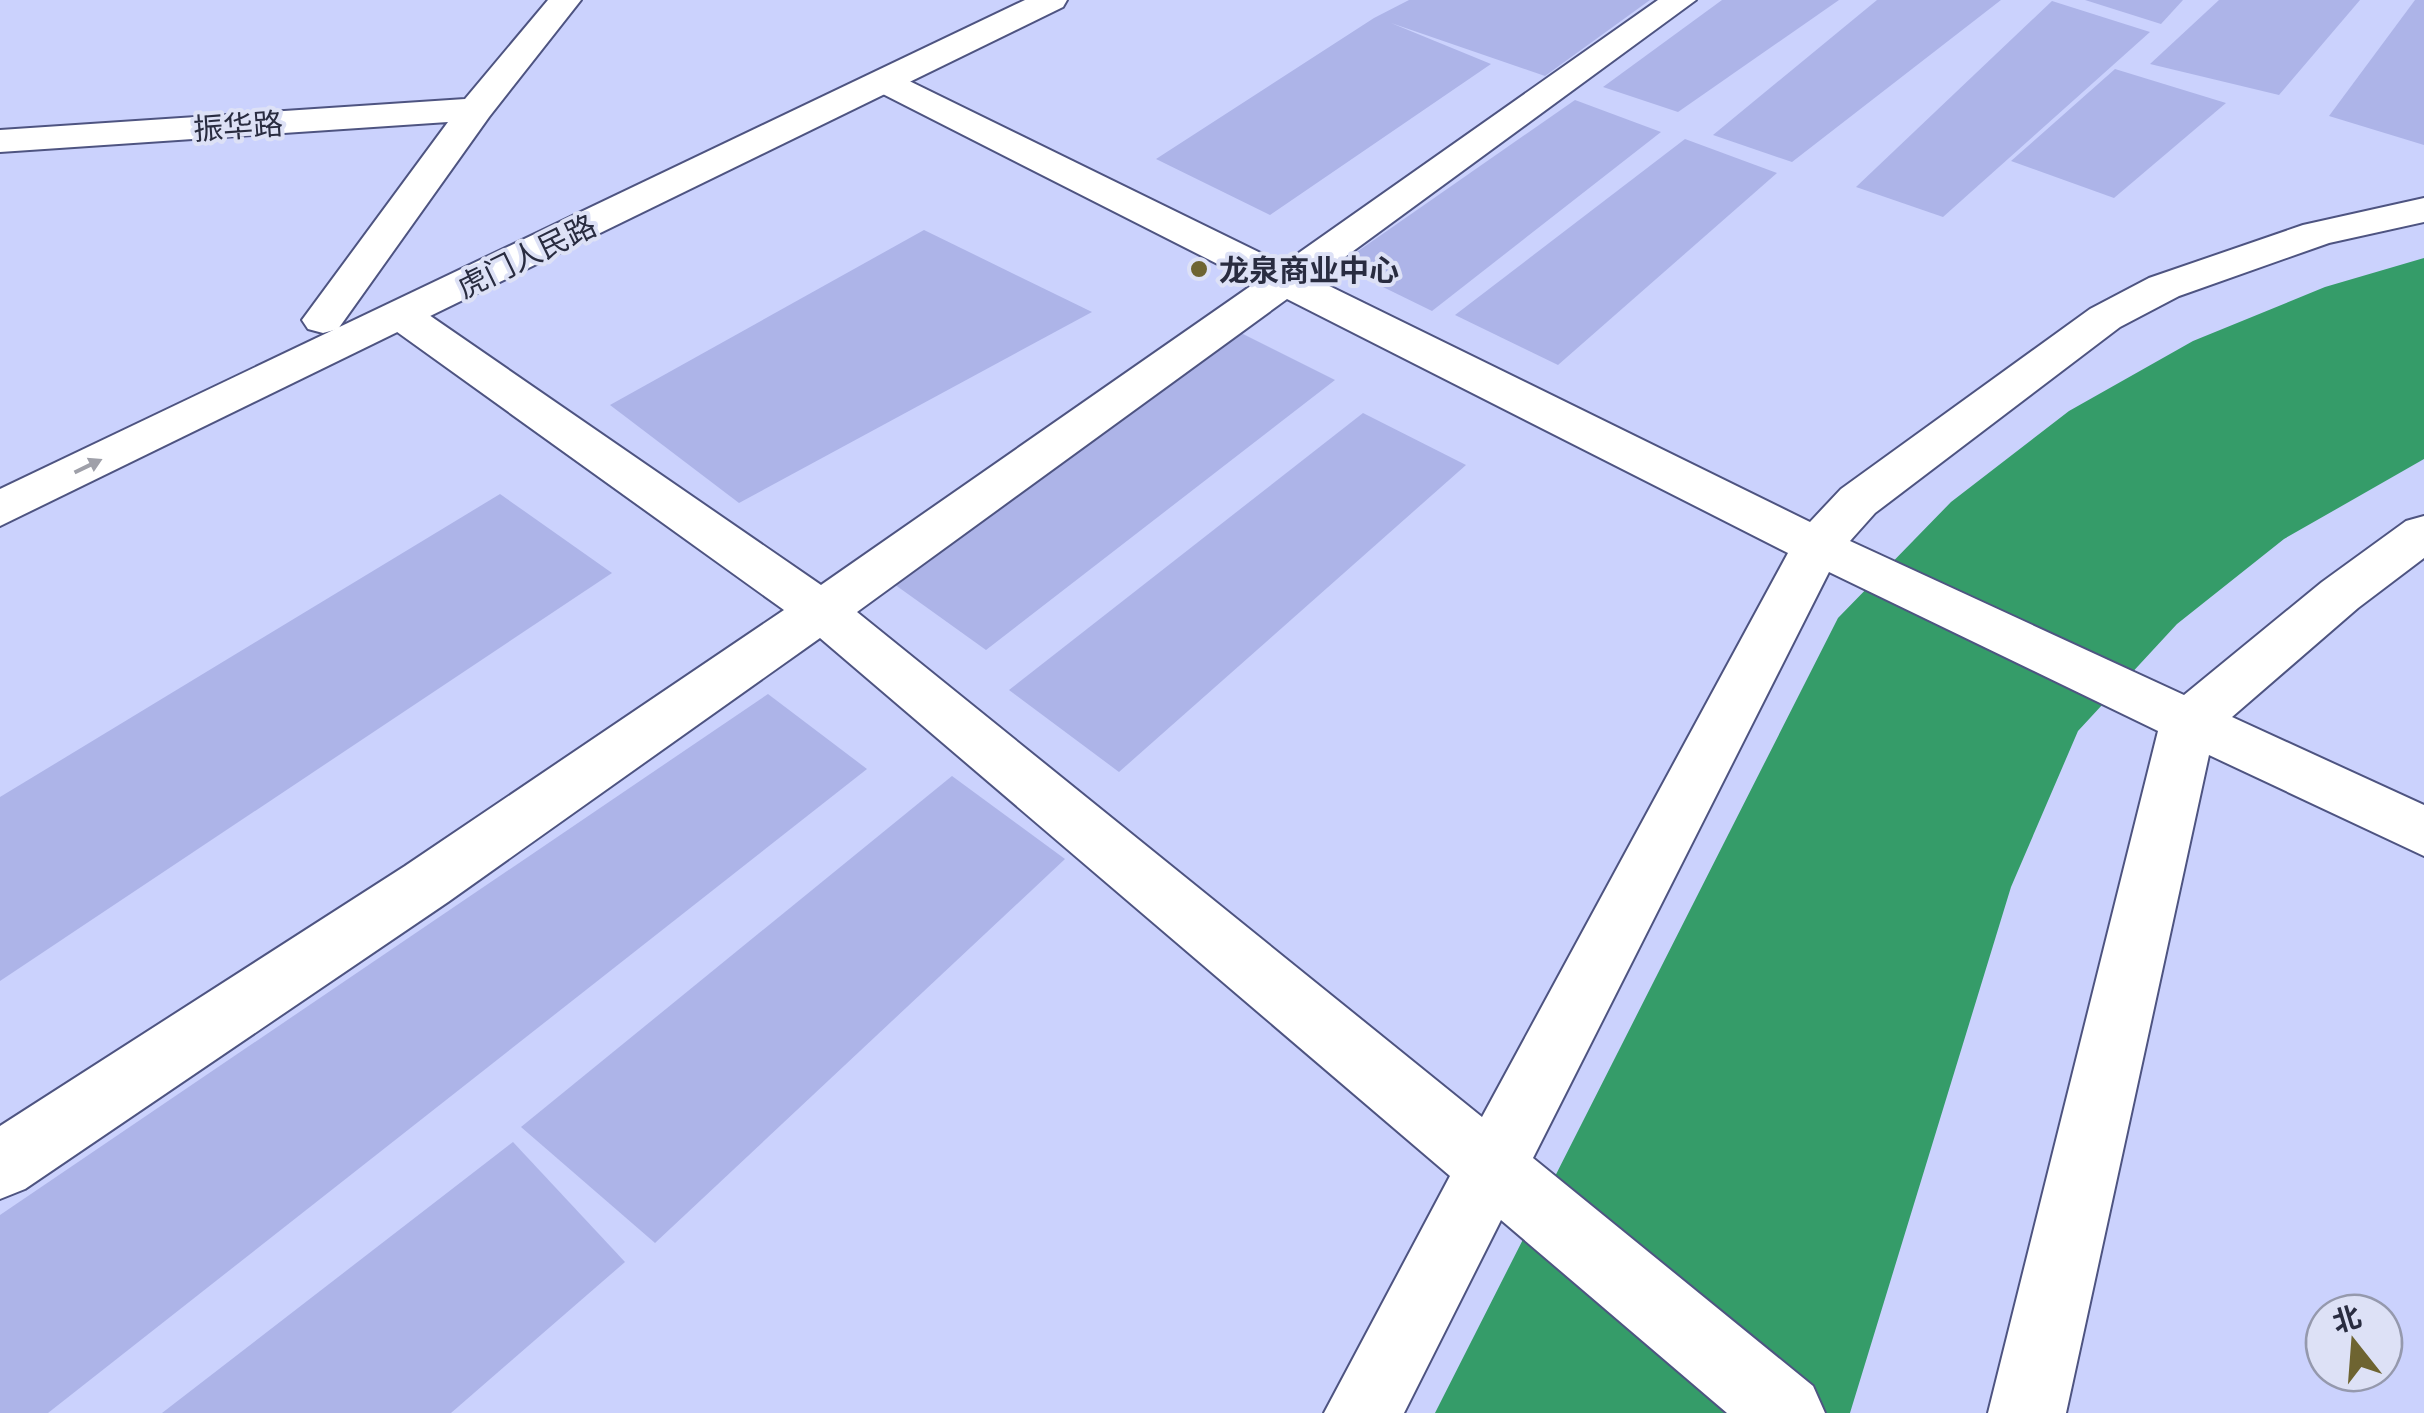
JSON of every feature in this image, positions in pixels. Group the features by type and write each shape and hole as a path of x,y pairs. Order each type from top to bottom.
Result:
{"street":[{"path":"323,320 476,109 565,0"},
{"name":"虎门人民路","path":"0,472 1002,0"},
{"name":"虎门人民路","path":"0,509 1051,0"},
{"path":"0,1165 823,612 1680,0"},
{"path":"883,81 1817,546 2424,832"},
{"name":"振华路","path":"0,140 476,109"},
{"path":"1362,1413 1493,1170 1817,546 1858,501 2105,318 2164,286 2317,234 2424,210"},
{"path":"400,315 823,612 1786,1413"},
{"path":"2027,1413 2188,723 2340,595 2424,533"}],"shaded area":[{"path":"2424,258 2424,459 2284,539 2177,624 2078,731 2011,887 1850,1413 1435,1413 1838,618 1951,502 2069,411 2193,341 2325,287"}],"building":[{"path":"1409,0 1650,0 1545,76 1391,23 1491,64 1270,215 1156,159 1374,18"},
{"path":"1722,0 1839,0 1678,112 1603,87"},
{"path":"1877,0 2001,0 1792,162 1713,135"},
{"path":"2085,0 2183,0 2161,24"},
{"path":"2219,0 2360,0 2279,95 2150,64"},
{"path":"2415,0 2424,0 2424,145 2329,116"},
{"path":"2052,1 2150,32 1943,217 1856,187"},
{"path":"2115,69 2226,103 2114,198 2011,161"},
{"path":"1575,100 1661,132 1432,311 1338,265"},
{"path":"1685,139 1777,173 1558,365 1455,315"},
{"path":"924,230 1092,312 739,503 610,405"},
{"path":"1241,333 1335,380 986,650 887,579"},
{"path":"1363,413 1466,465 1119,772 1009,690"},
{"path":"500,494 612,573 0,981 0,797"},
{"path":"768,694 867,769 48,1413 0,1413 0,1215"},
{"path":"952,776 1065,859 655,1243 521,1127"},
{"path":"513,1142 625,1262 451,1413 162,1413"}],"place":[{"name":"龙泉商业中心","path":"1199,269"}]}
